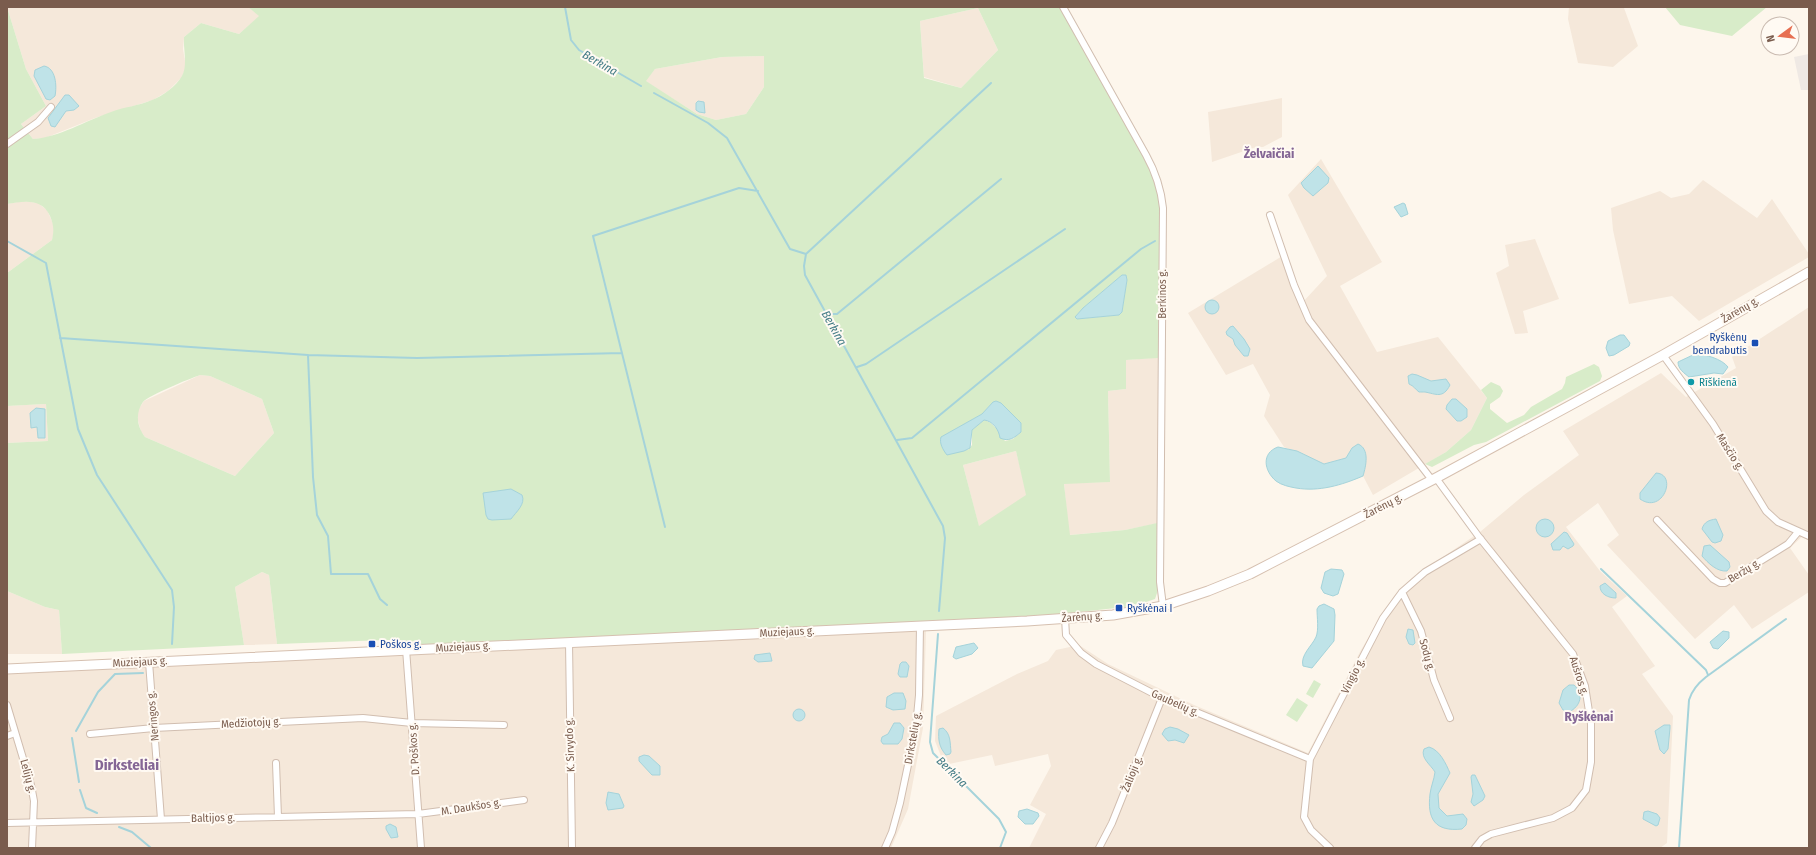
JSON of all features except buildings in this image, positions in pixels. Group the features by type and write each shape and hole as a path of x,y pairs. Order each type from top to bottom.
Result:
{"main road":[{"name":"Žarėnų g.","path":"920,625 1113,615 1163,606 1208,591 1250,574 1434,479 1663,354 1809,272"},
{"name":"Muziejaus g.","path":"7,669 920,625"}],"street":[{"name":"Berkinos g.","path":"1063,7 1146,155 1157,176 1161,190 1163,208 1160,582 1163,606"},
{"path":"7,144 38,122 51,107"},
{"name":"Aušros g.","path":"1270,215 1294,285 1309,320 1573,654 1585,686 1591,724 1591,762 1586,790 1572,808 1553,818 1491,834 1482,839 1475,848"},
{"name":"Masčio g.","path":"1663,354 1713,424 1766,511 1778,522 1809,536"},
{"name":"Beržų g.","path":"1657,520 1713,579 1720,583 1725,583 1788,544 1798,532"},
{"name":"Vingio g.","path":"1330,848 1311,830 1304,817 1310,759 1383,618 1402,592 1425,572 1481,539"},
{"name":"Sodų g.","path":"1402,592 1421,631 1434,680 1450,718"},
{"name":"Gaubelių g.","path":"1065,618 1066,635 1081,653 1096,664 1162,698 1310,759"},
{"name":"Dirkstelių g.","path":"886,848 900,803 916,727 920,695 920,625"},
{"name":"K. Sirvydo g.","path":"569,642 572,848"},
{"name":"D. Poškos g.","path":"406,649 418,814 422,848"},
{"name":"Neringos g.","path":"149,662 161,819"},
{"name":"Žalioji g.","path":"1099,848 1112,824 1162,698"},
{"name":"Lelijų g.","path":"7,705 34,801 32,848"},
{"name":"Medžiotojų g.","path":"90,734 154,728 363,718 412,723 504,725"},
{"path":"7,736 15,733"},
{"path":"276,763 278,817"},
{"name":"M. Daukšos g.","path":"418,814 524,800"},
{"name":"Baltijos g.","path":"7,823 418,814"}],"shaded area":[{"path":"7,7 248,7 260,16 239,34 201,23 184,37 183,49 186,67 182,77 168,91 153,100 95,118 45,138 33,139 21,124 46,106 26,69"},
{"path":"1569,7 1624,8 1638,46 1613,67 1578,63 1568,19"},
{"path":"978,8 998,50 961,88 924,77 920,21"},
{"path":"1809,54 1809,90 1801,90 1794,57"},
{"path":"764,56 764,87 746,114 716,120 697,114 645,81 655,69 722,57"},
{"path":"1282,98 1282,137 1263,147 1256,147 1212,162 1208,112"},
{"path":"1321,159 1382,262 1340,286 1377,352 1438,337 1487,398 1471,430 1446,452 1373,495 1363,476 1365,469 1352,448 1346,458 1324,464 1284,447 1264,416 1270,395 1253,364 1226,375 1188,313 1284,255 1302,303 1327,276 1288,195"},
{"path":"1703,180 1757,218 1772,199 1809,254 1809,257 1699,321 1672,296 1629,304 1613,230 1611,208 1660,191 1671,198 1689,194"},
{"path":"23,201 38,203 47,210 55,228 52,240 7,273 7,204"},
{"path":"1535,239 1559,299 1523,311 1528,333 1515,334 1496,273 1509,266 1505,245"},
{"path":"1809,307 1809,530 1790,548 1809,575 1809,592 1752,629 1734,605 1695,639 1607,545 1619,535 1598,503 1566,527 1600,571 1627,596 1612,607 1655,666 1642,674 1673,716 1667,843 1660,848 1029,848 1046,814 1030,805 1051,766 1048,754 995,766 992,755 949,764 941,756 935,741 936,716 1017,674 1048,661 1056,650 1079,645 1108,664 1194,705 1308,753 1361,650 1394,596 1412,578 1480,532 1524,495 1579,455 1563,431 1661,373 1686,397 1736,368 1732,357"},
{"path":"1164,357 1164,522 1125,530 1069,535 1064,483 1110,482 1108,391 1126,389 1126,360"},
{"path":"200,375 210,376 262,399 274,433 235,476 145,437 141,432 138,420 138,410 144,401"},
{"path":"46,404 48,441 7,443 7,406"},
{"path":"1016,451 1027,495 979,527 963,465"},
{"path":"262,572 269,575 277,644 244,645 235,587"},
{"path":"7,591 45,607 59,610 62,654 7,654"},
{"path":"926,631 923,728 908,809 891,848 7,848 7,672"}],"green space":[{"path":"7,7 26,69 46,106 21,124 33,139 43,138 63,132 111,112 147,102 160,96 176,83 184,72 184,37 201,23 239,34 259,16 248,7 1059,7 1153,174 1158,187 1160,203 1158,358 1126,360 1126,389 1108,391 1110,482 1064,484 1070,535 1125,530 1157,523 1157,593 1155,599 1134,606 1052,615 420,646 420,642 386,640 277,644 269,575 262,572 235,587 244,645 62,654 59,610 45,607 7,591 7,443 48,441 46,404 7,406 7,273 52,240 53,225 47,210 42,206 32,202 7,204","holes":["978,8 998,50 961,88 924,78 920,21","764,56 764,87 746,114 716,120 697,114 646,81 655,69 722,57","1122,275 1126,275 1127,280 1122,312 1119,315 1077,319 1075,317 1083,308","200,375 210,376 262,399 274,433 235,476 145,437 142,433 138,420 140,406 147,399 179,383","993,402 1021,432 1013,439 1005,441 993,425 984,420 972,430 972,445 968,450 942,437 982,414","1016,451 1026,495 979,526 963,465"]},
{"path":"1665,7 1767,7 1732,36 1680,25"},
{"path":"1594,364 1599,367 1602,376 1600,381 1486,442 1474,445 1432,467 1425,464 1446,452 1471,430 1487,398 1481,390 1491,382 1500,386 1503,391 1500,397 1490,404 1490,409 1507,423 1524,415 1531,407 1562,389 1566,377"},
{"path":"1314,680 1321,684 1313,698 1306,694"},
{"path":"1297,698 1308,705 1297,722 1286,715"}],"water":[{"path":"44,66 51,70 55,78 55,96 50,100 46,99 34,76 35,70"},
{"path":"65,95 69,95 79,106 74,110 66,111 55,127 51,126 48,118"},
{"path":"698,101 704,102 705,113 696,110 696,103"},
{"path":"1318,166 1329,178 1328,183 1313,196 1301,183"},
{"path":"1403,203 1405,204 1408,214 1401,217 1394,207"},
{"path":"1122,275 1126,275 1127,280 1122,312 1119,315 1077,319 1075,317 1083,308"},
{"path":"1212,300 1217,302 1219,307 1217,312 1212,314 1207,312 1205,307 1207,302"},
{"path":"1233,326 1250,349 1248,356 1244,356 1235,345 1233,339 1227,335 1226,332"},
{"path":"1620,335 1624,335 1630,343 1629,346 1614,355 1609,356 1606,348 1608,341"},
{"path":"1695,354 1713,358 1722,362 1728,367 1723,374 1714,373 1689,377 1680,369 1678,362"},
{"path":"1412,374 1431,381 1446,379 1450,385 1442,394 1419,392 1409,384 1408,376"},
{"path":"1452,399 1456,399 1467,409 1467,417 1461,421 1457,421 1446,409 1447,405"},
{"path":"996,401 1001,403 1021,423 1021,432 1011,439 1006,440 1000,438 997,429 993,424 984,420 972,430 970,448 947,455 942,446 941,437 982,414 993,402"},
{"path":"36,408 45,409 45,438 38,438 37,427 31,428 30,413"},
{"path":"1358,444 1362,446 1366,454 1366,463 1363,476 1339,485 1305,489 1280,484 1272,477 1267,467 1266,462 1269,453 1278,447 1297,451 1324,464 1346,458 1352,448"},
{"path":"1656,473 1663,475 1667,486 1661,498 1655,502 1648,503 1640,499 1640,493"},
{"path":"511,489 522,495 523,498 522,505 518,511 511,519 488,519 486,515 483,493"},
{"path":"1545,519 1551,522 1554,528 1551,534 1545,537 1539,534 1536,528 1539,522"},
{"path":"1716,519 1723,535 1721,541 1715,543 1712,542 1702,529 1707,522"},
{"path":"1564,532 1567,533 1574,544 1573,546 1568,549 1563,546 1560,550 1553,550 1551,544"},
{"path":"1710,545 1729,562 1730,567 1727,571 1716,569 1702,556 1704,546"},
{"path":"1331,569 1342,570 1344,574 1338,594 1333,596 1324,593 1321,588 1325,572"},
{"path":"1605,583 1616,593 1616,598 1607,596 1601,591 1600,586"},
{"path":"1324,604 1334,609 1334,641 1312,668 1303,666 1303,658 1317,634 1317,609 1319,606"},
{"path":"1408,629 1413,630 1415,643 1413,645 1409,644 1406,637"},
{"path":"1723,631 1729,632 1729,638 1718,649 1713,648 1710,642"},
{"path":"974,643 978,648 972,654 956,659 953,657 956,647"},
{"path":"770,653 772,661 758,662 754,659 755,655"},
{"path":"902,662 906,662 909,666 907,677 900,677 898,674 900,664"},
{"path":"1569,685 1574,685 1577,688 1580,700 1576,707 1569,712 1563,710 1559,703 1563,690"},
{"path":"894,693 903,693 906,701 905,709 893,710 886,707 887,697"},
{"path":"801,709 804,710 804,720 797,721 794,720 793,713 794,710"},
{"path":"894,723 900,723 904,728 902,739 898,744 883,744 881,741 882,737 888,734"},
{"path":"1664,725 1670,725 1670,728 1668,749 1664,754 1660,750 1655,731"},
{"path":"1170,727 1178,729 1189,735 1184,743 1175,740 1168,741 1162,734 1165,729"},
{"path":"943,728 949,736 950,742 951,752 950,754 946,755 940,746 939,740 939,729"},
{"path":"1429,747 1439,754 1450,773 1438,794 1439,808 1447,816 1463,814 1467,819 1466,825 1462,829 1445,828 1439,826 1432,817 1429,803 1435,772 1423,755 1424,749"},
{"path":"644,755 649,756 660,766 660,775 652,775 639,761 639,757"},
{"path":"1472,775 1475,775 1485,796 1483,800 1474,806 1471,802 1473,794"},
{"path":"608,792 619,794 624,806 623,808 608,810 606,803"},
{"path":"1027,809 1038,813 1039,816 1033,824 1025,824 1018,817 1019,811"},
{"path":"1648,811 1657,814 1660,818 1658,825 1656,826 1643,819 1644,812"},
{"path":"390,824 396,827 398,837 391,838 386,829 386,826"}],"waterway":[{"name":"Berkina","path":"565,7 571,40 579,50 641,86"},
{"path":"806,254 991,83"},
{"name":"Berkina","path":"654,93 708,123 727,138 790,249 806,254 804,266 805,275 943,526 945,538 939,611"},
{"path":"828,314 837,314 1001,179"},
{"path":"665,527 593,236 739,188 758,191"},
{"path":"857,367 866,364 1065,229"},
{"path":"7,241 46,263 78,429 97,475 172,590 174,607 172,644"},
{"path":"897,440 912,438 1141,249 1155,241"},
{"path":"60,338 308,355 313,477 317,515 328,536 331,574 368,574 380,599 387,605"},
{"path":"308,355 417,358 622,353"},
{"path":"1601,569 1706,670 1708,675"},
{"path":"1679,848 1689,700 1693,690 1706,677 1786,619"},
{"name":"Berkina","path":"938,634 930,742 933,753 999,819 1006,832 1000,848"},
{"path":"76,731 98,692 115,674 143,673"},
{"path":"72,738 79,782"},
{"path":"80,790 86,808 97,813"},
{"path":"119,827 132,832 151,848"}],"place":[{"name":"Ryškėnų bendrabutis","path":"1755,343"},
{"name":"Rīškienā","path":"1691,382"},
{"name":"Ryškėnai I","path":"1119,608"},
{"name":"Poškos g.","path":"372,644"}],"district":[{"name":"Želvaičiai","path":"1269,153"},
{"name":"Ryškėnai","path":"1589,716"},
{"name":"Dirksteliai","path":"127,765"}]}
